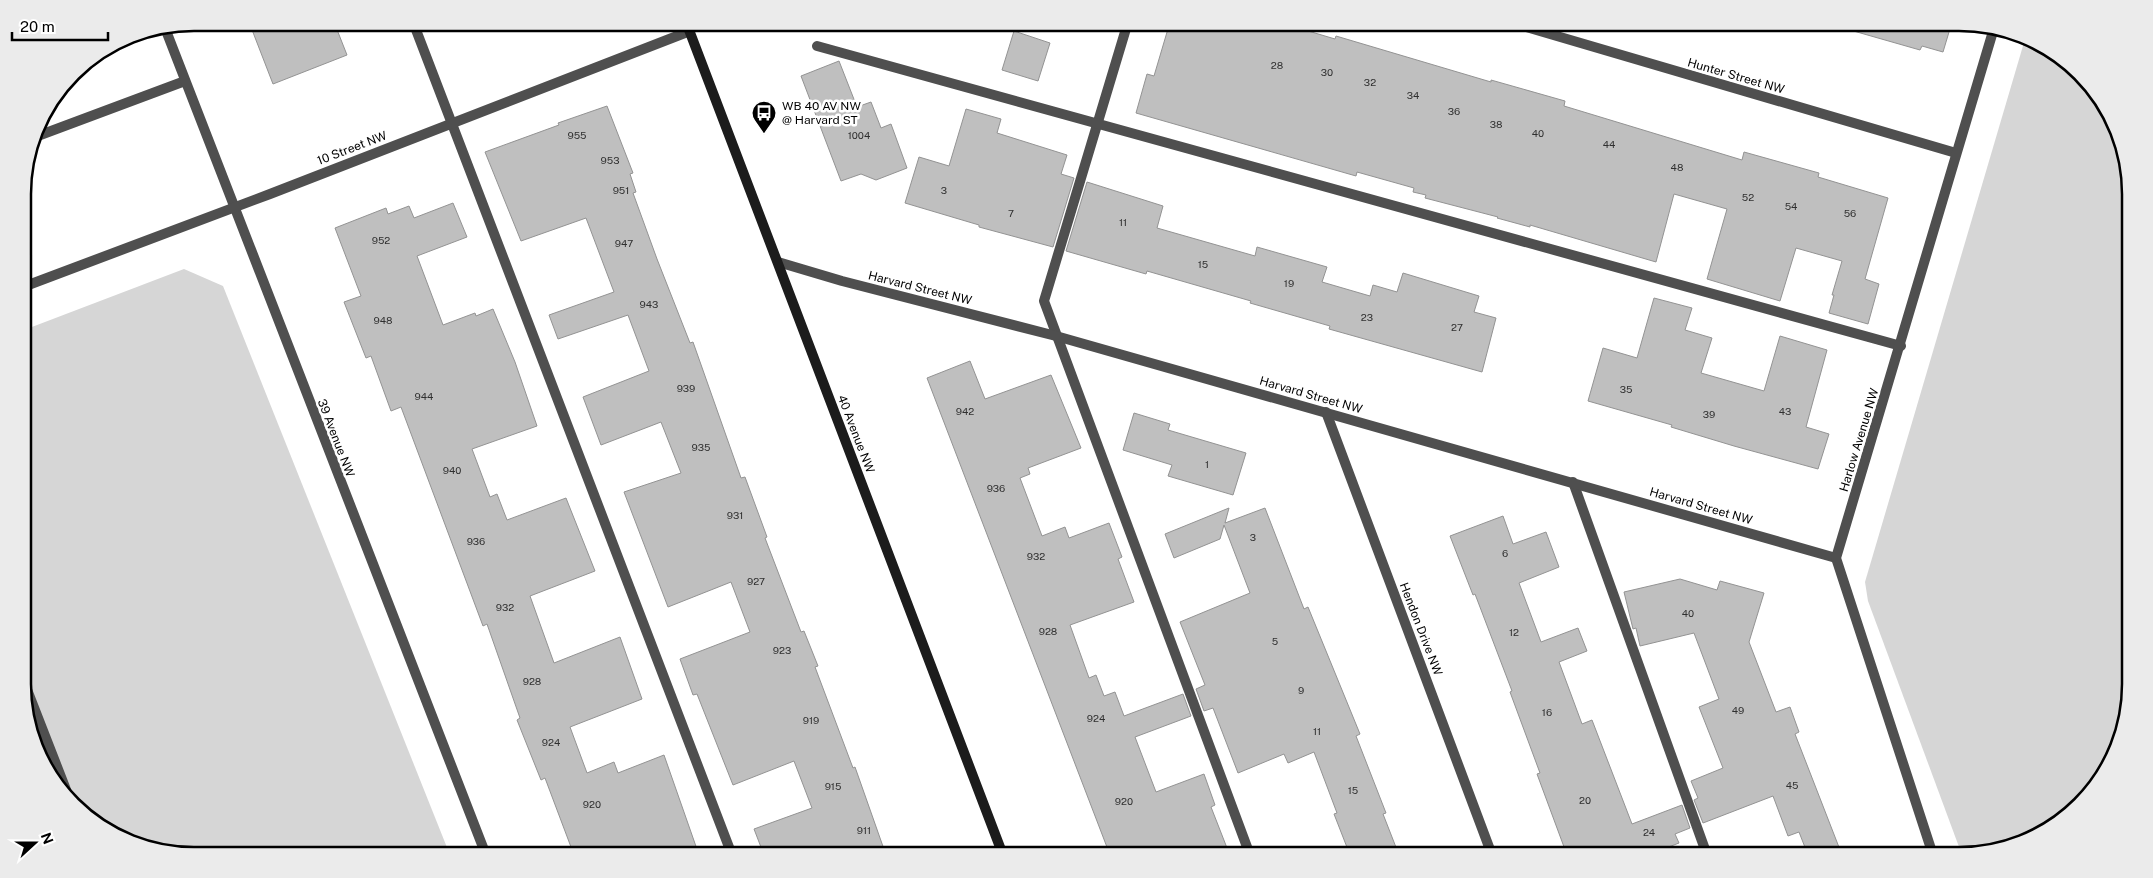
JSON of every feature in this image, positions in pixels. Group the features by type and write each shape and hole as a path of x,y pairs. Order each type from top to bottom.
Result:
{"street":[{"path":"416,31 729,847"},
{"name":"10 Street NW","path":"32,284 450,123 678,31"},
{"name":"40 Avenue NW","path":"690,31 1000,847"},
{"path":"1125,31 1044,301 1247,846"},
{"name":"Hunter Street NW","path":"1541,31 1956,153"},
{"name":"39 Avenue NW","path":"167,34 482,847"},
{"name":"Harlow Avenue NW","path":"1836,558 1901,346 1992,35"},
{"path":"817,46 1901,346"},
{"path":"43,134 184,81"},
{"name":"Harvard Street NW","path":"778,262 842,281 1056,336 1836,558"},
{"name":"Hendon Drive NW","path":"1326,412 1489,846"},
{"path":"1573,482 1704,846"},
{"path":"1836,558 1930,846"},
{"path":"33,705 61,776"}],"shaded area":[{"path":"2023,45 2049,59 2066,72 2088,95 2100,113 2116,152 2122,194 2122,684 2119,715 2109,746 2100,765 2074,799 2058,813 2031,830 1990,844 1959,846 1868,601 1865,582"},
{"path":"184,269 223,286 447,847 194,847 163,844 122,830 87,806 72,791 48,756 40,736 34,715 31,684 32,327"}],"building":[{"path":"252,31 338,31 347,55 273,84"},
{"path":"1014,31 1050,43 1038,81 1002,70"},
{"path":"1167,31 1308,31 1335,39 1336,36 1491,82 1491,80 1565,101 1564,106 1742,160 1744,152 1819,173 1818,177 1888,198 1865,279 1879,284 1868,324 1829,313 1842,261 1796,248 1780,301 1707,279 1727,209 1674,194 1656,262 1530,225 1530,227 1425,198 1426,195 1413,192 1414,188 1357,172 1356,176 1136,113 1147,74 1154,76"},
{"path":"1854,31 1949,31 1943,52 1922,46 1920,50"},
{"path":"839,61 857,107 871,102 881,128 891,124 907,168 876,180 861,174 841,181 801,76"},
{"path":"607,106 633,173 630,174 636,192 633,193 657,259 690,343 693,342 741,478 745,477 767,537 765,538 801,632 804,631 818,666 815,667 853,768 855,767 883,847 761,847 754,829 812,808 794,761 733,785 697,694 693,695 680,659 750,632 731,582 668,607 624,492 681,473 661,422 601,445 583,397 649,371 628,315 558,339 549,315 614,292 586,218 521,241 485,152 559,125 558,123"},
{"path":"966,109 1001,119 997,133 1067,155 1061,174 1074,178 1053,247 979,227 979,225 905,203 919,157 949,166"},
{"path":"1087,182 1163,206 1157,228 1255,256 1257,247 1327,267 1322,282 1370,296 1373,285 1397,292 1403,273 1479,296 1474,312 1496,318 1482,372 1329,329 1330,326 1250,303 1251,301 1147,271 1146,274 1066,251"},
{"path":"453,203 467,237 417,256 443,325 475,313 476,316 493,309 515,362 537,426 472,449 490,497 497,494 507,520 566,498 595,571 530,596 554,663 620,637 642,699 570,727 587,773 614,762 618,773 664,755 696,847 571,847 545,778 541,780 517,720 520,718 487,624 483,626 401,407 391,411 371,356 366,358 344,302 361,296 335,228 386,208 388,214 409,206 414,218"},
{"path":"1654,298 1692,308 1685,330 1712,338 1701,373 1764,391 1780,336 1827,350 1806,427 1829,434 1818,469 1734,446 1671,427 1672,425 1588,401 1603,348 1637,358"},
{"path":"970,361 985,399 1051,375 1081,448 1028,468 1030,474 1020,478 1042,536 1065,527 1069,538 1109,523 1122,557 1118,559 1134,602 1070,625 1089,678 1096,675 1104,696 1115,692 1124,716 1183,694 1191,716 1135,737 1156,792 1204,774 1215,805 1211,807 1226,846 1107,846 927,378"},
{"path":"1134,413 1170,424 1168,430 1246,453 1233,495 1168,476 1172,465 1123,450"},
{"path":"1229,508 1225,523 1265,508 1304,609 1308,607 1360,734 1356,736 1386,813 1383,814 1396,846 1347,846 1334,814 1337,813 1314,752 1288,763 1284,754 1238,773 1213,708 1204,711 1196,689 1205,685 1180,622 1250,593 1224,525 1220,539 1174,558 1165,534"},
{"path":"1503,516 1513,544 1546,532 1559,567 1519,583 1541,642 1578,628 1587,651 1559,662 1582,724 1592,720 1632,824 1682,805 1690,828 1675,834 1679,843 1671,846 1564,846 1537,774 1540,773 1510,692 1512,691 1475,594 1473,595 1450,536"},
{"path":"1680,579 1717,590 1720,581 1764,593 1749,642 1776,712 1790,707 1799,732 1795,734 1839,846 1805,846 1799,832 1788,836 1773,796 1703,823 1694,800 1698,798 1691,781 1723,768 1699,707 1719,699 1694,633 1640,646 1636,628 1633,629 1624,592"}],"place":[{"name":"WB 40 AV NW @ Harvard ST","path":"764,134"}]}
